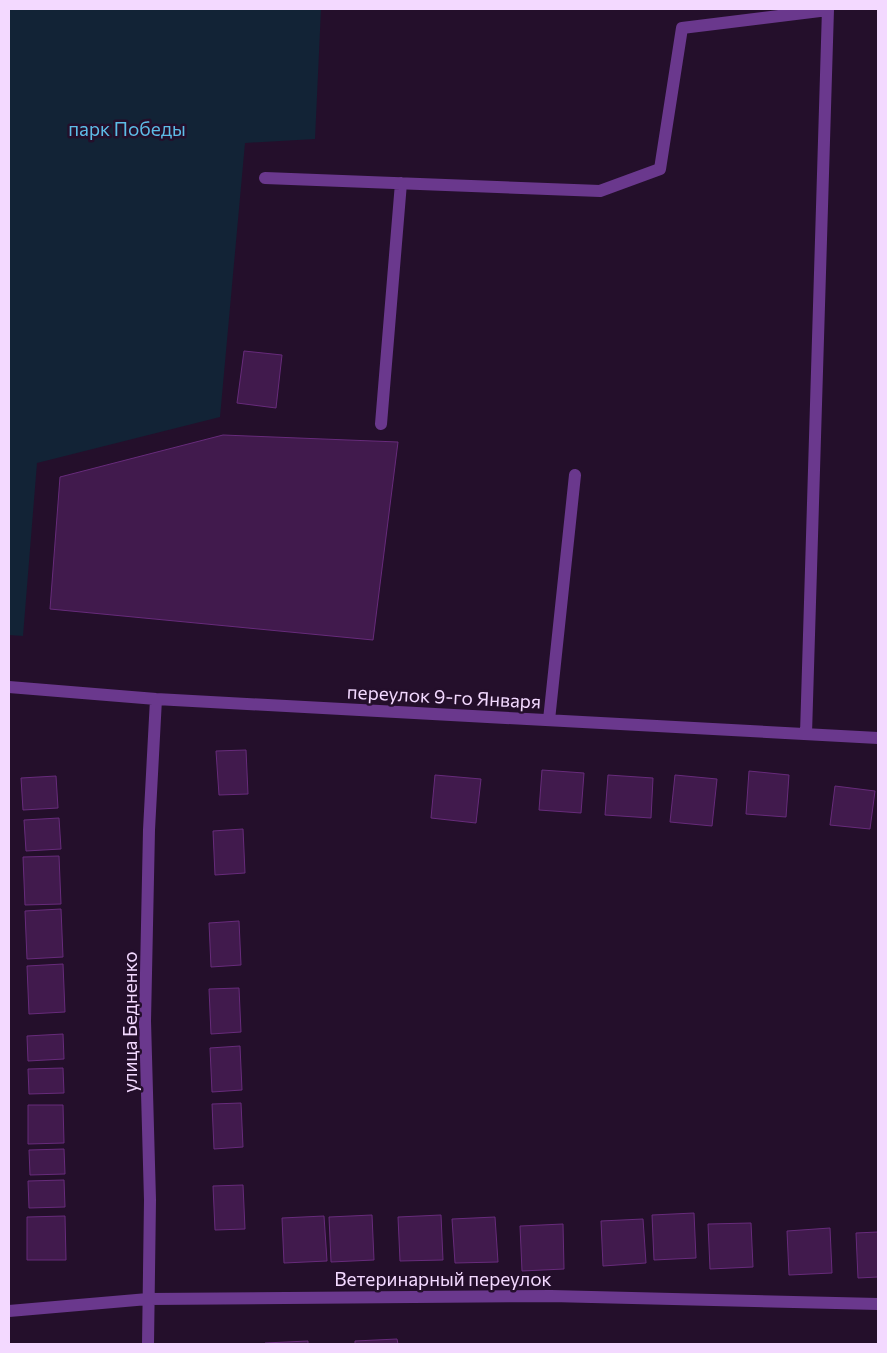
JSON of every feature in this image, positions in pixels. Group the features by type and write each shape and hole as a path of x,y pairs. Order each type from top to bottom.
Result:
{"street":[{"path":"265,178 600,191 660,169 682,28 828,10 806,734"},
{"path":"381,424 401,183"},
{"path":"550,720 575,475"},
{"name":"переулок 9-го Января","path":"9,687 156,699 878,738"},
{"name":"улица Бедненко","path":"148,1344 150,1200 146,1002 149,830 156,699"},
{"name":"Ветеринарный переулок","path":"9,1311 148,1299 551,1296 878,1304"}],"green space":[{"name":"парк Победы","path":"9,9 321,9 315,139 245,143 220,417 37,463 23,636 9,635"}],"building":[{"path":"244,351 282,355 276,408 237,403"},
{"path":"223,435 398,442 373,640 50,609 60,477"},
{"path":"246,750 248,794 219,795 216,751"},
{"path":"542,770 584,773 581,813 539,810"},
{"path":"749,771 789,775 786,817 746,814"},
{"path":"435,775 481,779 476,823 431,818"},
{"path":"608,775 653,778 651,818 605,815"},
{"path":"675,775 717,779 712,826 670,822"},
{"path":"56,776 58,808 23,810 21,778"},
{"path":"835,786 875,791 870,829 830,825"},
{"path":"59,818 61,849 26,851 24,820"},
{"path":"243,829 245,873 215,875 213,831"},
{"path":"59,856 61,904 25,905 23,857"},
{"path":"61,909 63,957 27,959 25,911"},
{"path":"239,921 241,965 211,967 209,923"},
{"path":"63,964 65,1012 29,1014 27,966"},
{"path":"239,988 241,1032 211,1034 209,989"},
{"path":"63,1034 64,1059 28,1061 27,1036"},
{"path":"240,1046 242,1090 212,1092 210,1048"},
{"path":"63,1068 64,1093 29,1094 28,1069"},
{"path":"241,1103 243,1147 214,1149 212,1104"},
{"path":"28,1105 63,1105 64,1143 28,1144"},
{"path":"64,1149 65,1174 30,1175 29,1150"},
{"path":"64,1180 65,1207 29,1208 28,1181"},
{"path":"243,1185 245,1229 215,1230 213,1186"},
{"path":"694,1213 696,1258 654,1260 652,1215"},
{"path":"372,1215 374,1260 331,1262 329,1217"},
{"path":"441,1215 443,1260 400,1261 398,1217"},
{"path":"65,1216 66,1260 27,1260 27,1217"},
{"path":"324,1216 327,1261 284,1263 282,1218"},
{"path":"495,1217 498,1262 455,1263 452,1219"},
{"path":"643,1219 646,1263 603,1266 601,1221"},
{"path":"751,1223 753,1267 710,1269 708,1224"},
{"path":"563,1224 564,1269 522,1271 520,1226"},
{"path":"830,1228 832,1273 789,1275 787,1231"},
{"path":"878,1232 878,1277 858,1278 856,1233"},
{"path":"397,1339 398,1344 355,1344 355,1341"},
{"path":"308,1341 308,1344 265,1344 265,1343"}]}
